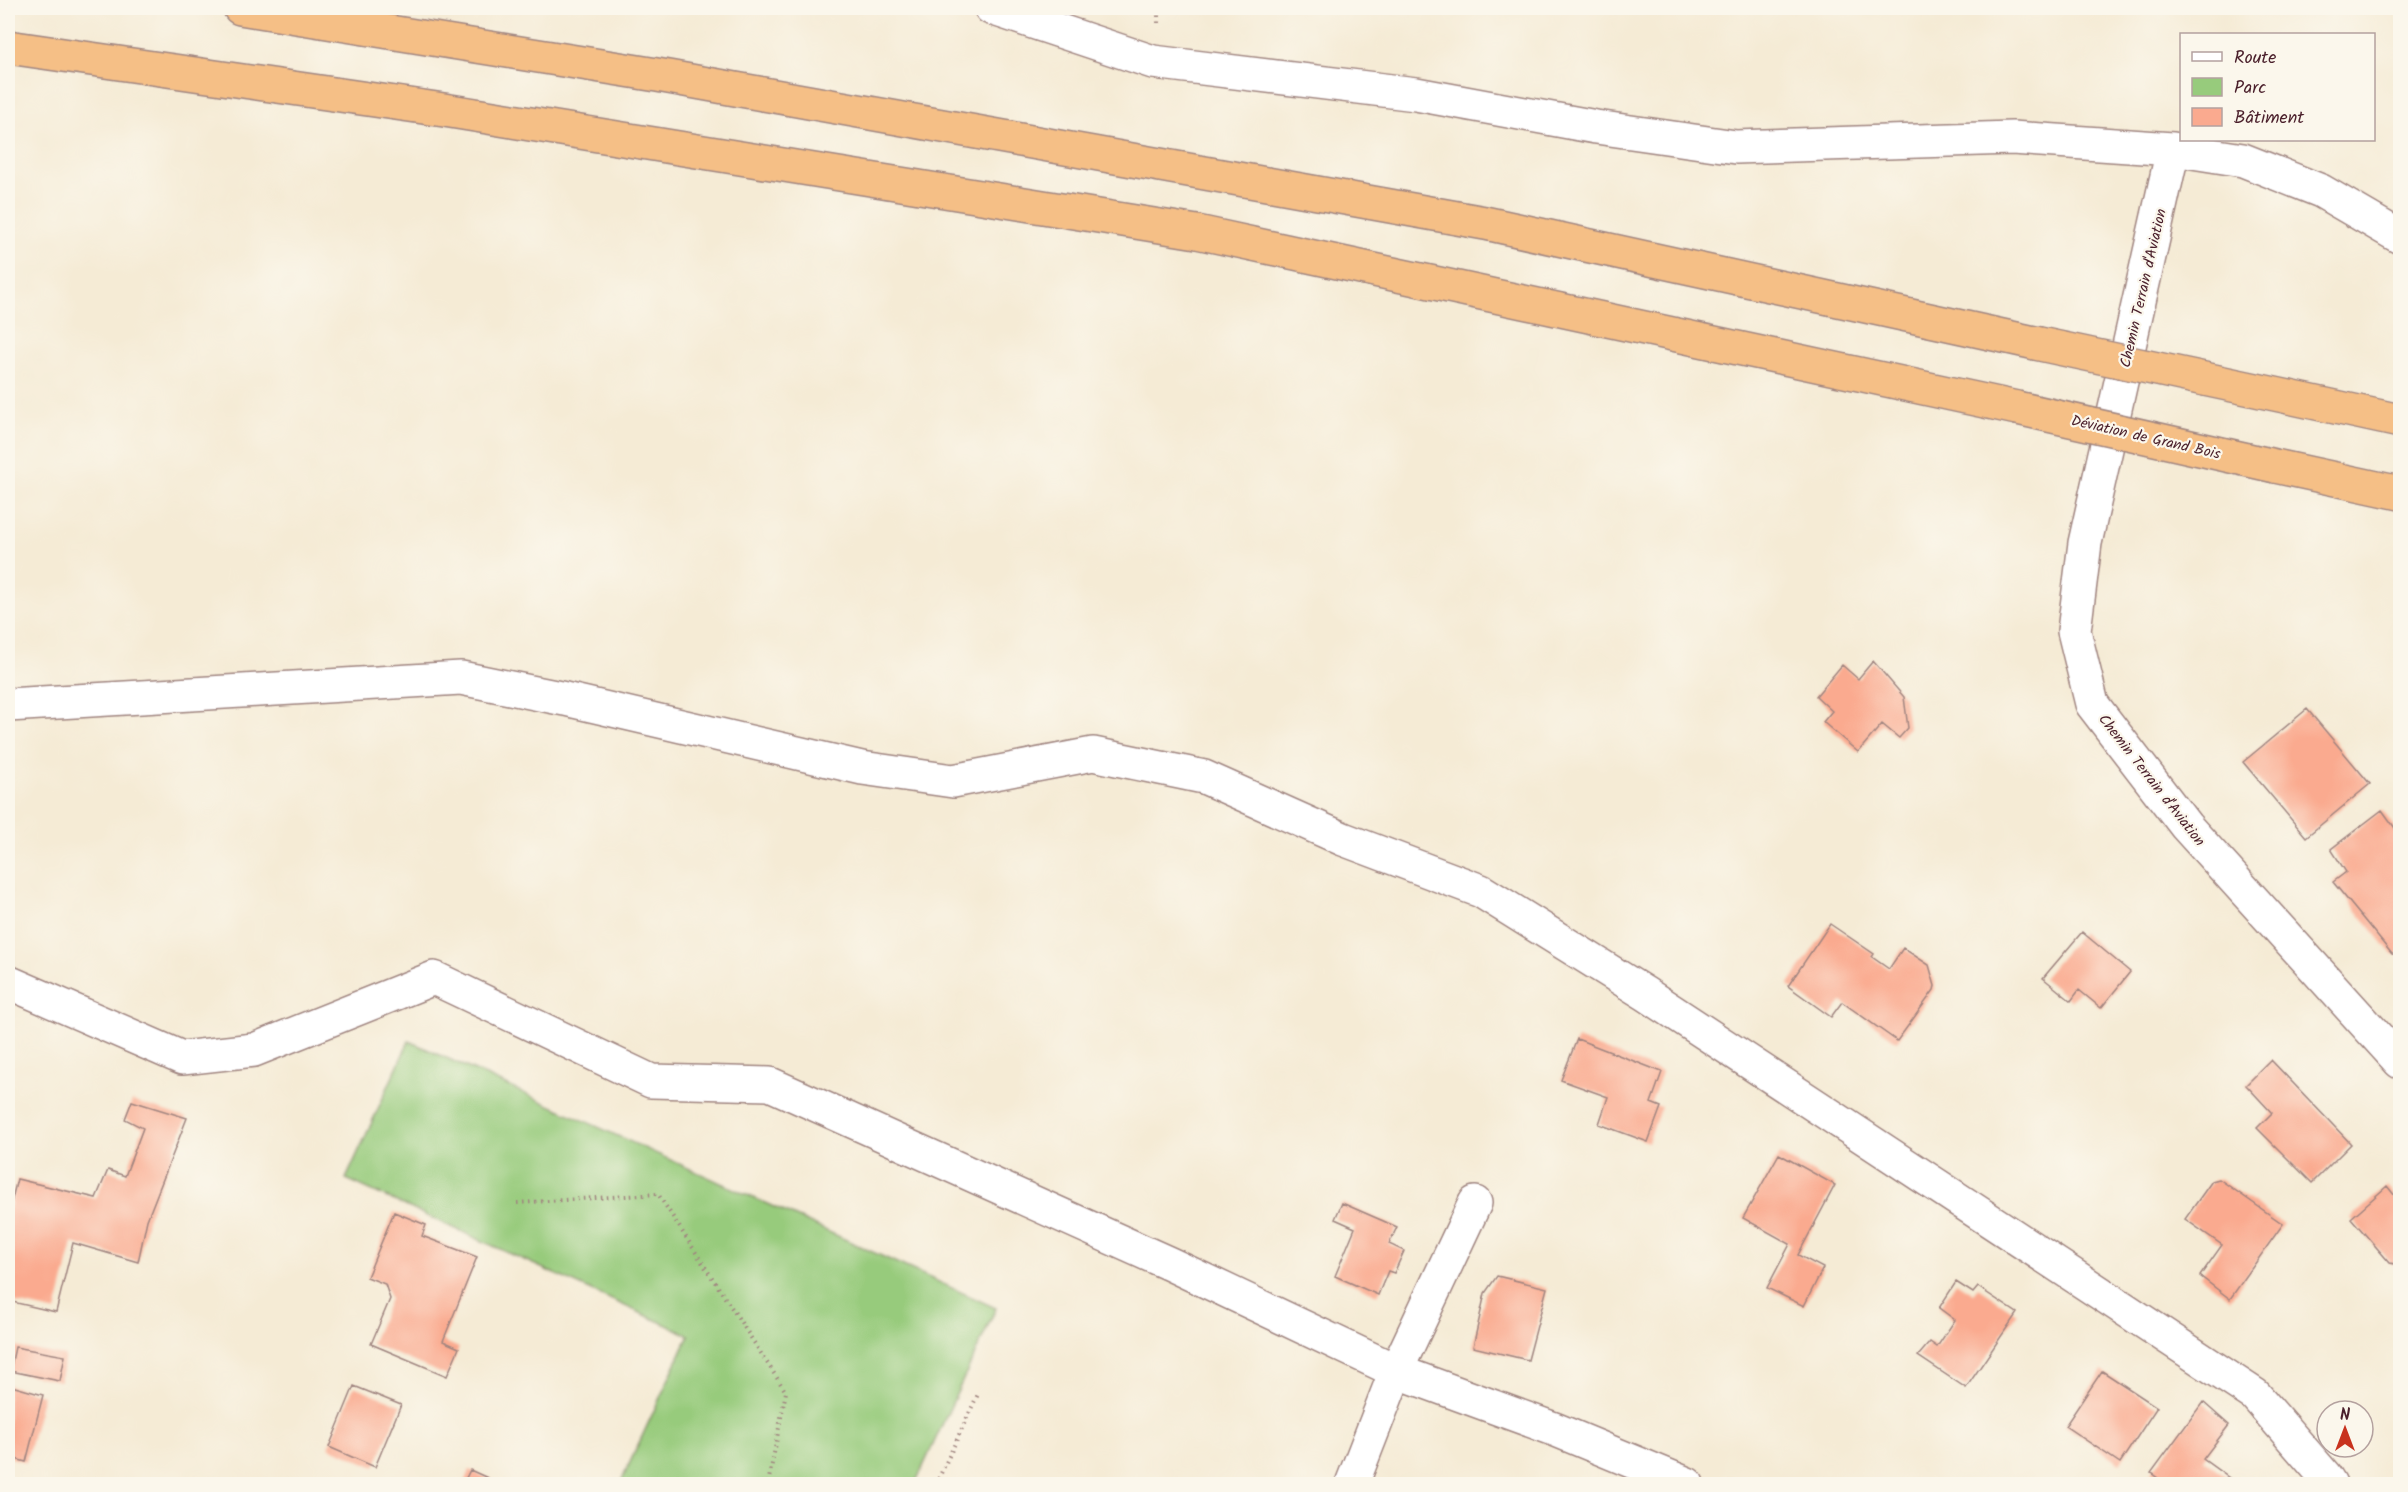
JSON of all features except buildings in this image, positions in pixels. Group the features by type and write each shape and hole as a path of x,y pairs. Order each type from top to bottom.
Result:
{"highway":[{"path":"240,8 657,75 1485,223 2400,421"},
{"name":"Déviation de Grand Bois","path":"8,47 455,112 1197,232 2400,493"}],"street":[{"path":"991,8 1153,62 1416,94 1596,127 1736,147 2012,138 2173,149 2243,160 2321,191 2400,237"},
{"name":"Chemin Terrain d'Aviation","path":"2173,149 2085,543 2074,631 2079,652 2092,704 2186,826 2399,1057"},
{"path":"8,705 461,678 565,699 862,768 953,781 1093,754 1204,777 1343,839 1480,891 1646,994 2255,1395 2325,1476 2330,1485"},
{"path":"8,982 182,1058 254,1050 434,978 651,1081 770,1084 1159,1259 1395,1371 1554,1429 1687,1485"},
{"path":"1352,1485 1395,1371 1475,1203"}],"path":[{"path":"517,1203 658,1194 786,1392 768,1485"},
{"path":"936,1485 979,1392"}],"green space":[{"path":"409,1041 996,1308 915,1484 620,1484 689,1335 346,1179"}]}
